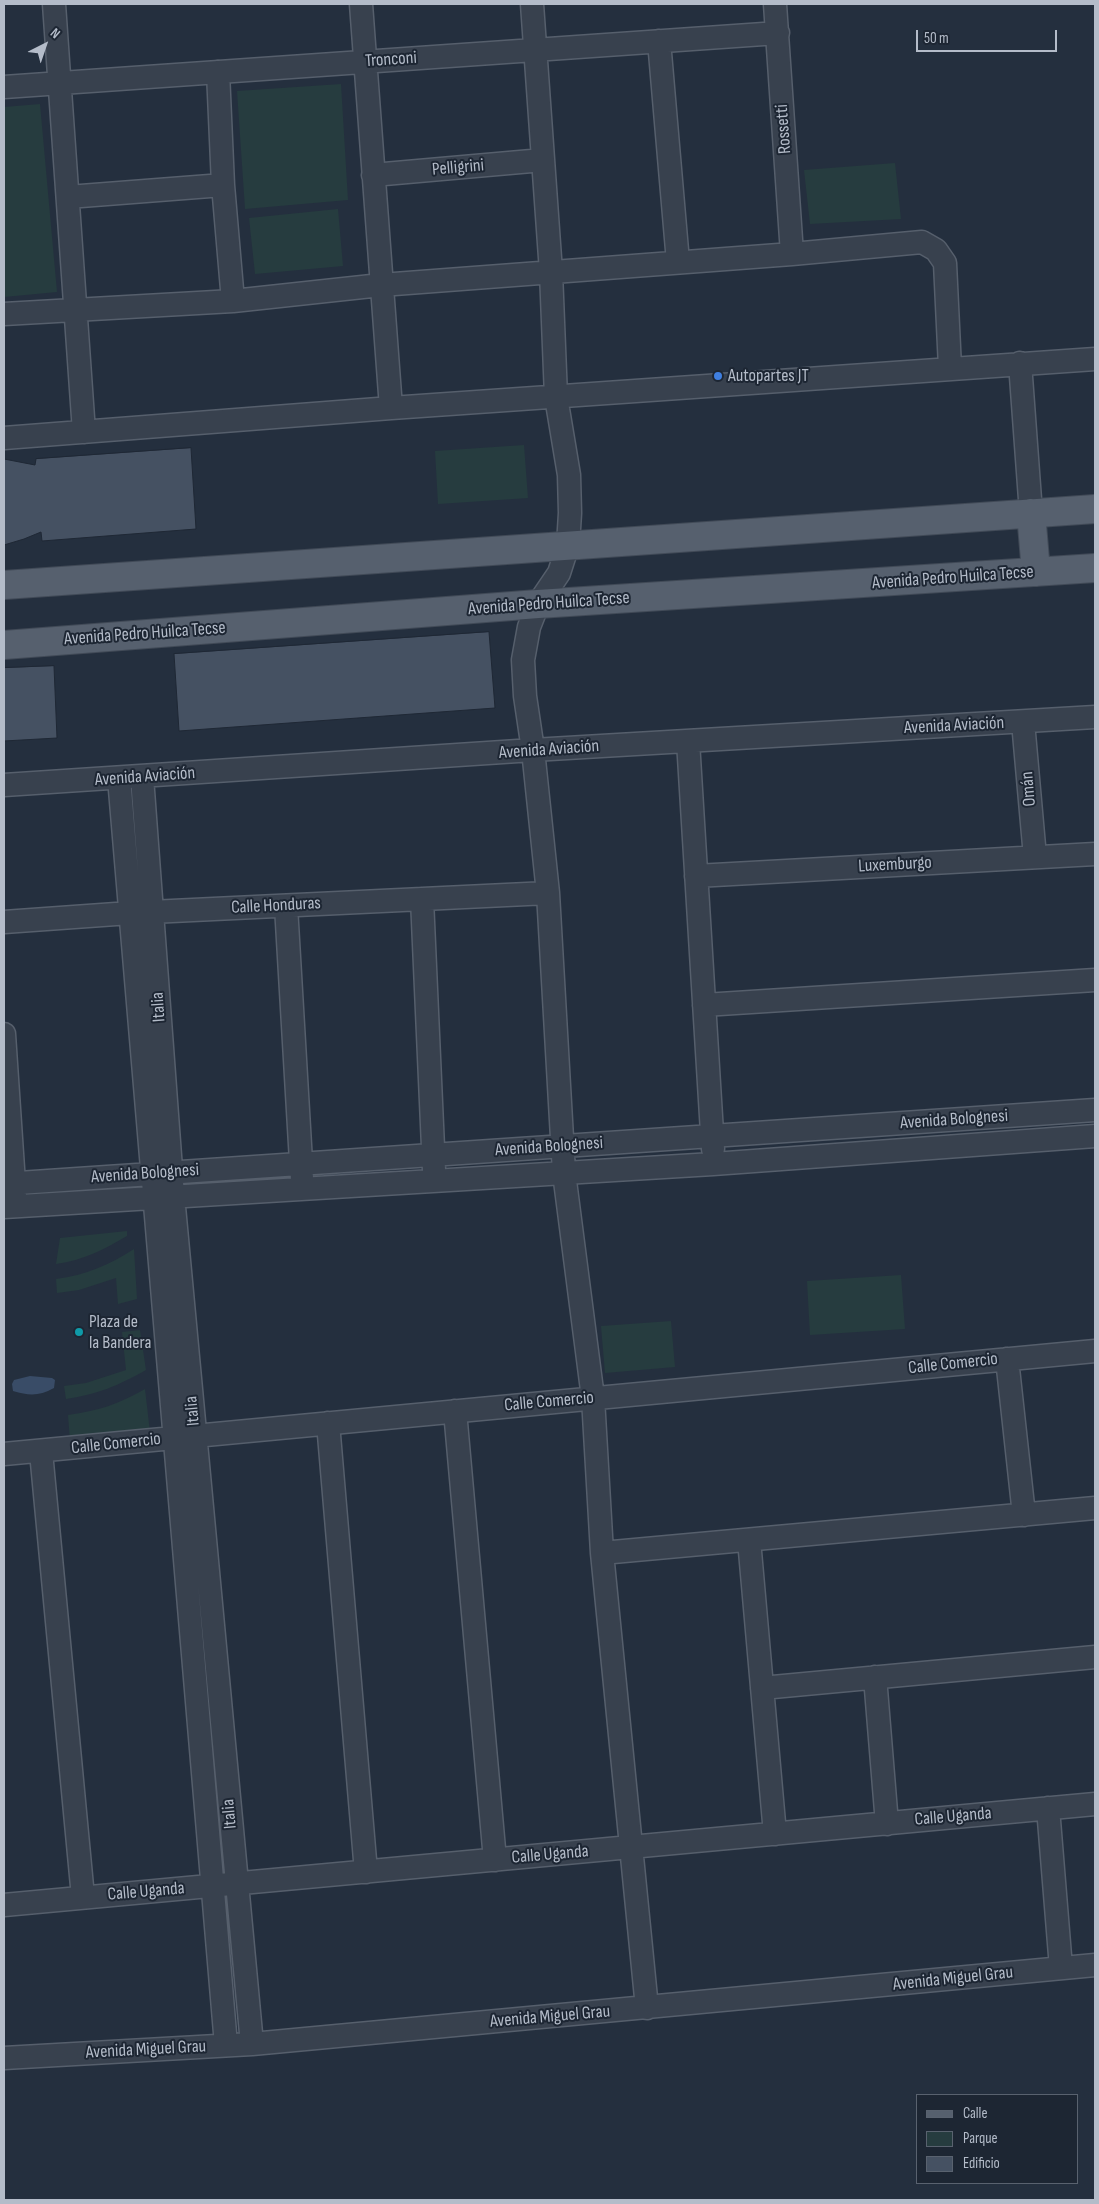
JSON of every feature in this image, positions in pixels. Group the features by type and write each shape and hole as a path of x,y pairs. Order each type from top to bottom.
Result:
{"main road":[{"path":"4,584 1095,508"},
{"path":"1031,513 1036,572"},
{"name":"Avenida Pedro Huilca Tecse","path":"4,645 538,604 1095,568"}],"street":[{"path":"54,4 84,432"},
{"path":"361,4 391,408"},
{"path":"532,4 551,272 556,397 565,441 569,474 568,545 559,573 538,604 529,627 523,660 525,696 533,750 548,893 564,1173 593,1398 602,1553 647,2008"},
{"name":"Rossetti","path":"775,4 792,254"},
{"name":"Tronconi","path":"4,87 778,32"},
{"path":"659,41 678,262"},
{"path":"218,72 223,185 233,301"},
{"name":"Pelligrini","path":"373,175 543,160"},
{"path":"68,196 223,185"},
{"path":"4,314 76,308 233,301 381,285 792,254 922,242 936,250 945,262 950,368"},
{"path":"4,438 391,408 1095,358"},
{"path":"1020,363 1031,513"},
{"name":"Avenida Aviación","path":"4,785 533,750 1095,718"},
{"name":"Omán","path":"1023,722 1035,857"},
{"path":"688,741 714,1164"},
{"name":"Italia","path":"142,777 141,912 162,1173 185,1437 236,1884 252,2044"},
{"path":"119,778 141,912"},
{"name":"Luxemburgo","path":"696,876 1095,854"},
{"name":"Calle Honduras","path":"4,922 141,912 548,893"},
{"path":"422,899 434,1181"},
{"path":"286,906 302,1188"},
{"path":"704,1005 1095,980"},
{"path":"4,1034 10,1206"},
{"name":"Avenida Bolognesi","path":"9,1183 1095,1110"},
{"name":"Avenida Bolognesi","path":"10,1206 714,1164 1095,1136"},
{"name":"Calle Comercio","path":"4,1454 1095,1351"},
{"path":"1007,1358 1024,1515"},
{"path":"454,1411 495,1860"},
{"path":"328,1422 366,1872"},
{"path":"185,1437 213,1886 226,2045"},
{"path":"41,1452 83,1898"},
{"path":"602,1553 1095,1508"},
{"path":"749,1540 775,1834"},
{"path":"762,1688 1095,1657"},
{"path":"875,1677 887,1824"},
{"name":"Calle Uganda","path":"4,1905 1095,1804"},
{"path":"1048,1808 1061,1968"},
{"name":"Avenida Miguel Grau","path":"4,2058 252,2044 1095,1965"}],"green space":[{"path":"341,84 348,200 245,209 237,91"},
{"path":"40,104 57,292 4,297 4,107"},
{"path":"895,163 901,219 810,224 804,170"},
{"path":"338,209 343,266 255,274 249,218"},
{"path":"524,445 528,498 438,504 435,451"},
{"path":"127,1231 127,1236 101,1250 76,1260 56,1264 60,1238"},
{"path":"134,1249 137,1299 118,1304 116,1278 79,1290 57,1293 56,1279 77,1275 97,1268"},
{"path":"901,1275 905,1329 810,1335 807,1281"},
{"path":"671,1321 675,1367 605,1373 601,1326"},
{"path":"140,1330 146,1370 108,1389 66,1399 64,1386 86,1383 126,1370 122,1332"},
{"path":"145,1389 150,1432 70,1441 68,1415 108,1406"}],"water":[{"path":"30,1376 52,1378 55,1380 54,1388 44,1393 34,1394 13,1391 12,1384 14,1380"}],"building":[{"path":"191,448 196,529 42,541 41,532 4,545 4,459 35,465 36,459"},
{"path":"489,632 495,708 179,731 174,654"},
{"path":"54,666 57,738 4,741 4,668"}],"place":[{"name":"Autopartes JT","path":"718,376"},
{"name":"Plaza de la Bandera","path":"79,1332"}]}
